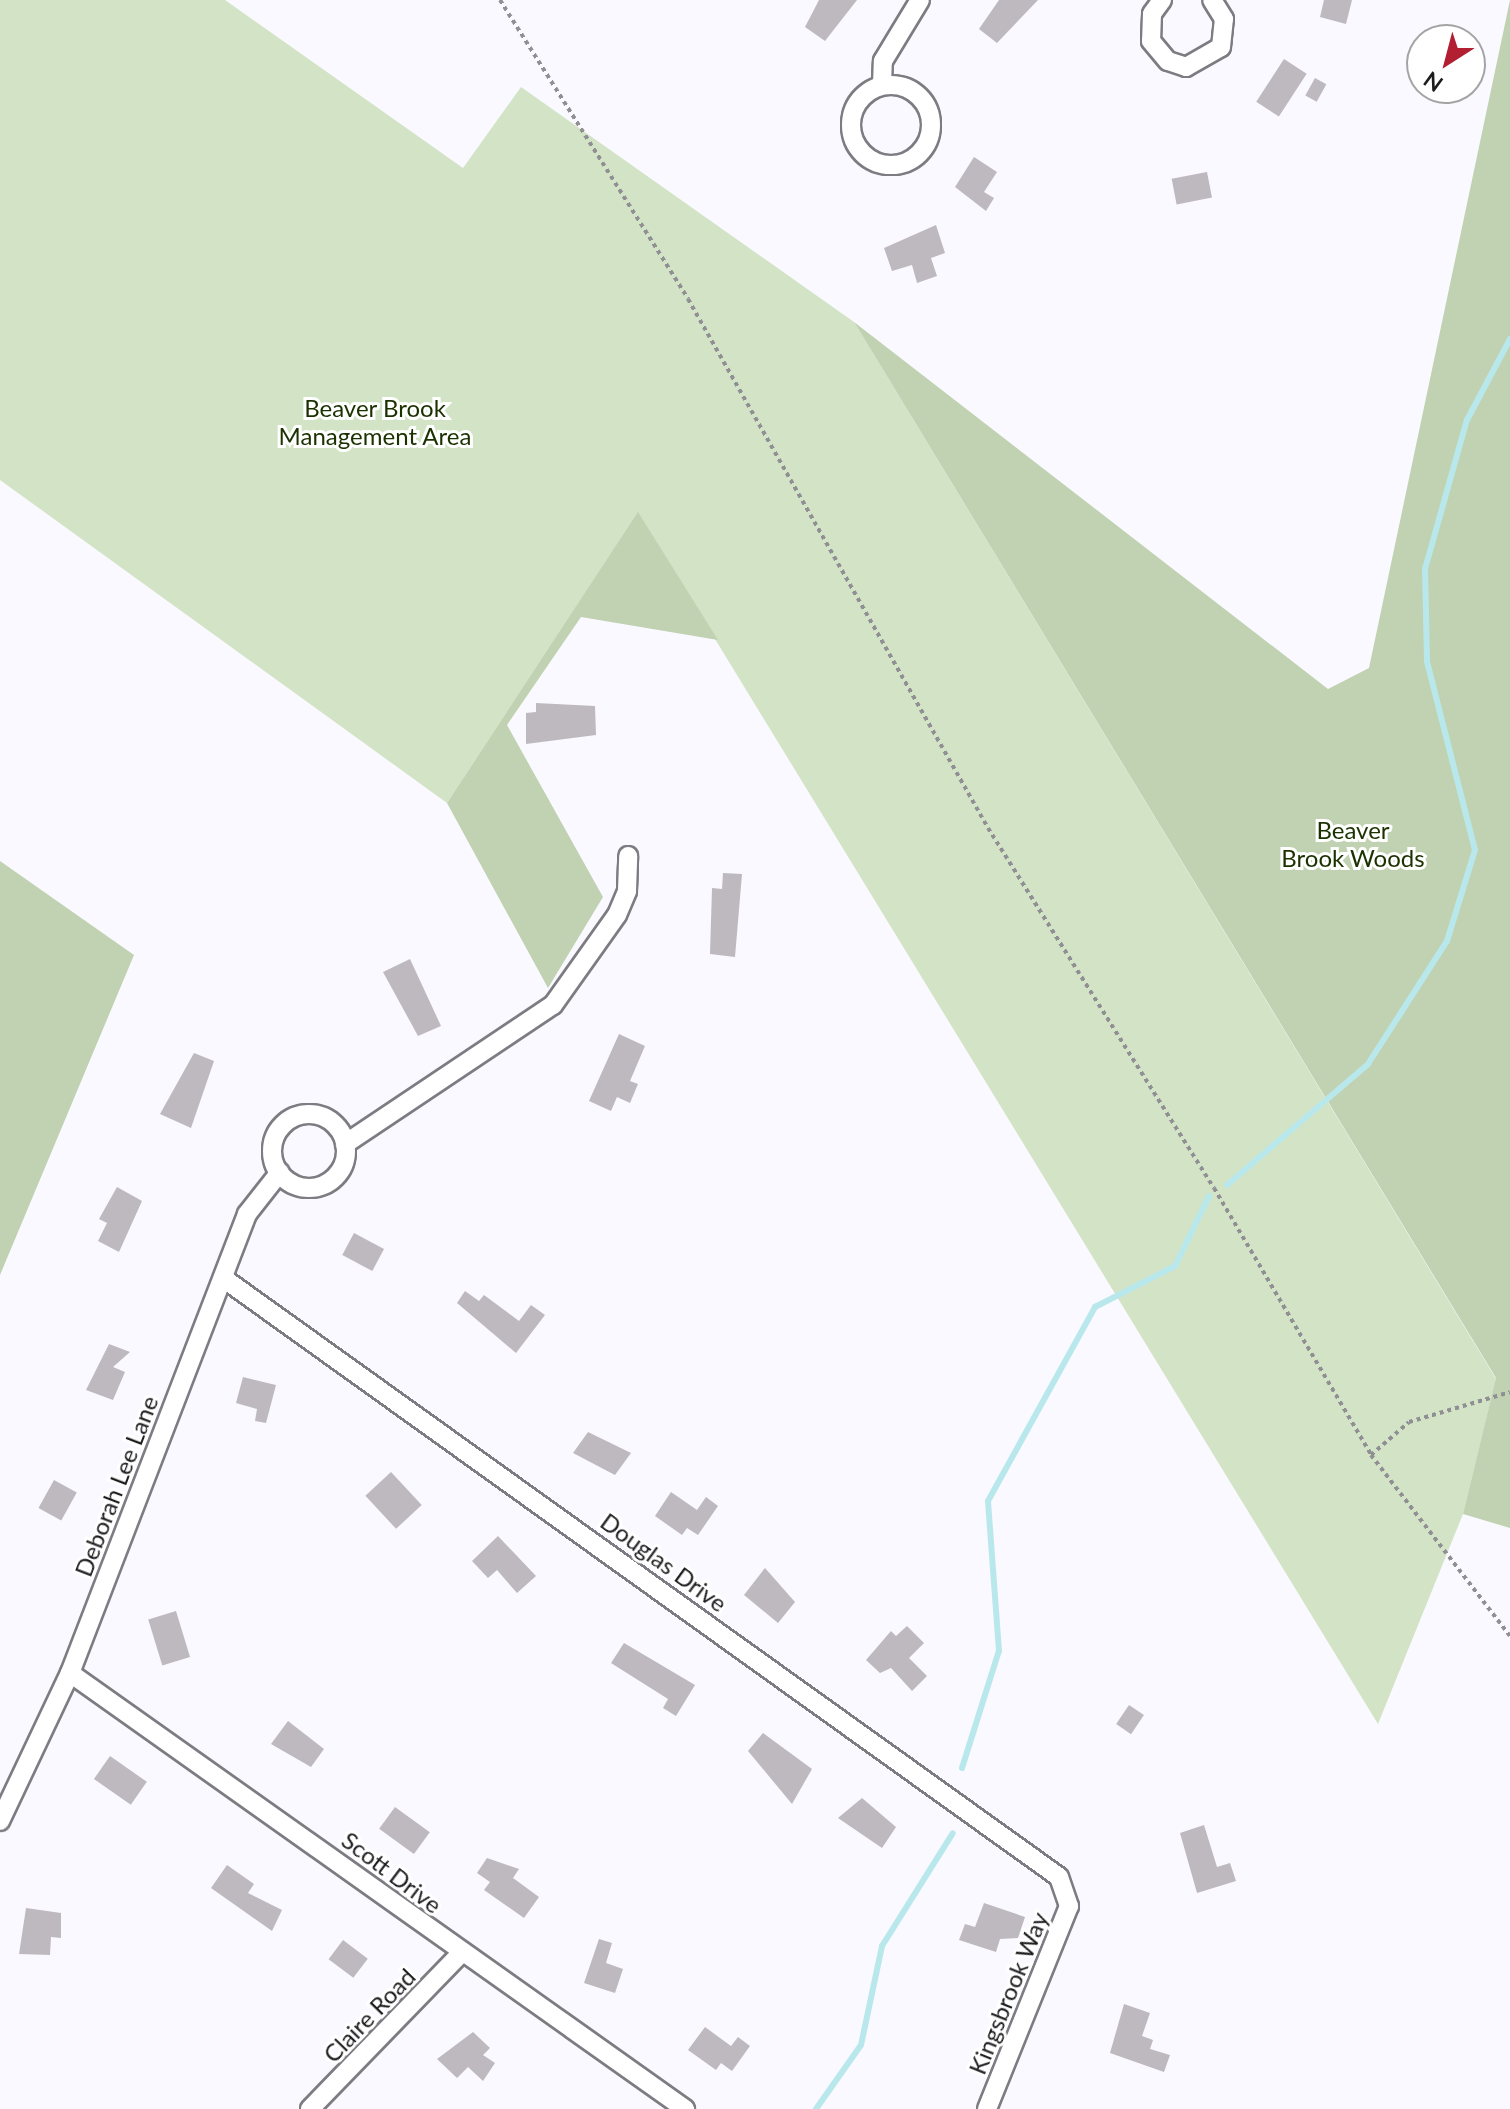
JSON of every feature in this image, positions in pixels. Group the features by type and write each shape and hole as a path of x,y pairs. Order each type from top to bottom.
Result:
{"street":[{"path":"882,85 917,93 932,125 923,150 900,165 874,161 854,143 854,108 882,85 883,61 920,0"},
{"path":"1162,0 1152,14 1151,41 1168,61 1186,67 1214,56 1224,37 1224,19 1212,0"},
{"path":"345,1144 553,1005 617,915 627,891 628,856"},
{"path":"292,1119 328,1120 345,1144 340,1172 321,1186 298,1186 280,1172 274,1140 292,1119"},
{"name":"Deborah Lee Lane","path":"0,1821 70,1673 247,1214 280,1172"},
{"name":"Douglas Drive","path":"223,1278 1039,1861 1069,1894"},
{"name":"Scott Drive","path":"70,1673 685,2109"},
{"name":"Kingsbrook Way","path":"987,2109 1069,1894"},
{"name":"Claire Road","path":"310,2109 461,1953"}],"path":[{"path":"500,0 688,299 988,828 1214,1188 1371,1455 1510,1636"},
{"path":"1371,1455 1418,1418 1510,1392"}],"green space":[{"name":"Beaver Brook Management Area","path":"0,0 225,0 463,168 521,87 854,322 1496,1379 1463,1514 1378,1724 638,513 447,803 0,480"},
{"name":"Beaver Brook Woods","path":"1510,0 1510,1528 1463,1514 1496,1378 854,322 1328,689 1369,668"},
{"path":"638,512 718,640 581,617 507,725 603,897 548,988 447,803"},
{"path":"0,861 134,955 0,1275"}],"building":[{"path":"819,0 857,0 825,41 805,27"},
{"path":"999,0 1038,0 997,43 979,29"},
{"path":"1324,0 1352,0 1346,24 1320,17"},
{"path":"1284,59 1307,74 1279,116 1256,102"},
{"path":"1315,78 1326,84 1317,102 1305,95"},
{"path":"974,157 997,172 984,192 994,198 986,211 955,187"},
{"path":"1207,172 1212,198 1177,204 1172,179"},
{"path":"936,225 945,253 931,258 937,276 917,283 912,265 892,271 884,248"},
{"path":"536,703 595,706 596,735 526,744 526,713 536,712"},
{"path":"723,873 742,874 735,957 710,954 712,888 722,889"},
{"path":"410,959 441,1026 418,1036 383,972"},
{"path":"619,1034 645,1046 630,1081 638,1084 630,1103 617,1097 611,1111 589,1101"},
{"path":"194,1053 214,1061 191,1128 160,1114"},
{"path":"117,1187 142,1201 119,1252 98,1241 107,1223 99,1219"},
{"path":"354,1233 384,1249 372,1271 342,1255"},
{"path":"465,1291 479,1301 484,1295 519,1321 531,1305 545,1315 516,1353 457,1303"},
{"path":"109,1344 130,1352 113,1367 125,1372 113,1400 86,1390"},
{"path":"243,1377 276,1385 266,1423 255,1421 257,1409 236,1403"},
{"path":"588,1432 631,1453 615,1475 573,1453"},
{"path":"391,1472 422,1505 396,1529 365,1496"},
{"path":"54,1480 77,1493 61,1521 38,1508"},
{"path":"671,1492 697,1510 706,1497 718,1506 698,1535 687,1528 682,1535 655,1516"},
{"path":"498,1536 536,1576 517,1593 497,1570 488,1578 472,1561"},
{"path":"765,1568 795,1602 778,1623 744,1595"},
{"path":"176,1611 190,1657 162,1665 148,1619"},
{"path":"907,1626 924,1643 909,1658 927,1676 912,1691 891,1668 880,1673 866,1660 891,1631 896,1636"},
{"path":"624,1643 695,1685 676,1716 663,1708 668,1699 611,1663"},
{"path":"1129,1705 1144,1715 1131,1734 1116,1724"},
{"path":"288,1721 324,1749 311,1767 271,1744"},
{"path":"763,1733 812,1769 792,1804 748,1751"},
{"path":"110,1756 147,1782 131,1805 94,1779"},
{"path":"862,1798 896,1827 882,1848 838,1818"},
{"path":"395,1807 430,1832 414,1854 379,1829"},
{"path":"1204,1825 1217,1867 1230,1863 1236,1881 1197,1893 1180,1833"},
{"path":"487,1858 519,1869 513,1878 539,1897 524,1918 484,1890 490,1882 477,1873"},
{"path":"227,1865 254,1884 248,1893 282,1910 272,1931 211,1888"},
{"path":"984,1903 1025,1917 1018,1938 1000,1939 996,1952 959,1940 965,1924 975,1927"},
{"path":"26,1908 61,1913 61,1938 51,1937 50,1955 19,1954"},
{"path":"599,1939 612,1943 606,1963 623,1969 615,1993 584,1983"},
{"path":"343,1940 368,1959 353,1978 329,1959"},
{"path":"1124,2004 1150,2013 1142,2036 1153,2040 1150,2049 1170,2055 1164,2072 1110,2053"},
{"path":"705,2027 731,2046 738,2037 750,2046 732,2071 721,2063 716,2070 688,2050"},
{"path":"473,2032 490,2048 483,2055 495,2063 483,2081 468,2067 457,2078 437,2059"}],"waterway":[{"path":"1227,1185 1368,1064 1447,941 1475,850 1427,661 1425,569 1467,420 1510,339"},
{"path":"962,1768 999,1651 988,1501 1095,1307 1175,1266 1209,1196"},
{"path":"816,2109 861,2045 882,1946 953,1833"}]}
